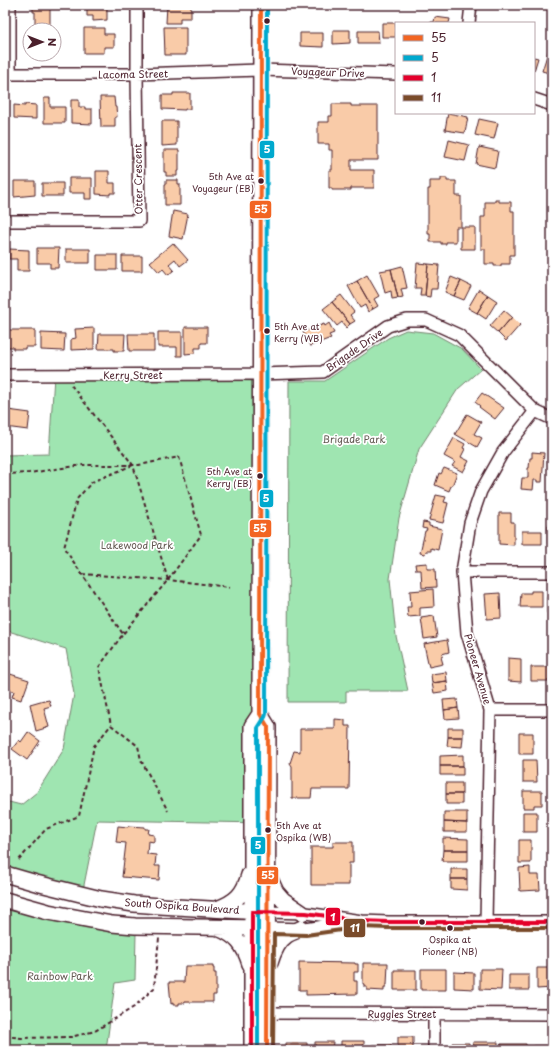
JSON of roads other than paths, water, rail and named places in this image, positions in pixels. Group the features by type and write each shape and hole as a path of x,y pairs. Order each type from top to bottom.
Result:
{"main road":[{"path":"261,5 260,714 268,727 267,1050"},
{"path":"252,1050 252,726 260,714"},
{"path":"216,910 231,904 242,893 246,887 252,866"},
{"name":"South Ospika Boulevard","path":"5,874 101,899 134,904 268,912"},
{"path":"268,874 276,892 283,900 302,913"},
{"name":"South Ospika Boulevard","path":"5,900 48,912 112,924 160,927 268,928"},
{"path":"217,928 235,937 240,943 244,949 252,972"},
{"path":"268,972 273,955 280,941 286,936 302,928"}],"street":[{"path":"8,74 10,5"},
{"path":"137,5 137,74"},
{"path":"469,22 471,5"},
{"name":"Lacoma Street","path":"8,74 137,74 260,70"},
{"name":"Voyageur Drive","path":"260,70 395,74"},
{"name":"Otter Crescent","path":"5,221 139,221 137,74"},
{"path":"535,99 552,105"},
{"name":"Brigade Drive","path":"260,374 323,372 388,326 407,320 426,320 459,335 535,411 552,419"},
{"name":"Kerry Street","path":"5,375 260,374"},
{"name":"Pioneer Avenue","path":"486,922 490,710 467,633 462,572 470,523 480,491 502,452 535,411"},
{"path":"462,572 552,572"},
{"path":"490,710 552,710"},
{"name":"South Ospika Boulevard","path":"268,912 302,913 362,921 388,922 552,922"},
{"name":"South Ospika Boulevard","path":"268,928 306,929 362,921"},
{"name":"Ruggles Street","path":"252,1013 552,1014"},
{"path":"434,1014 434,1050"}],"place":[{"name":"5th Ave at Voyageur (EB)","path":"261,181"},
{"name":"5th Ave at Kerry (WB)","path":"267,331"},
{"name":"5th Ave at Kerry (EB)","path":"260,476"},
{"name":"5th Ave at Ospika (WB)","path":"268,830"},
{"name":"Ospika at Pioneer (NB)","path":"450,928"}],"park label":[{"name":"Brigade Park","path":"354,439"},
{"name":"Lakewood Park","path":"137,545"},
{"name":"Rainbow Park","path":"60,976"}]}
